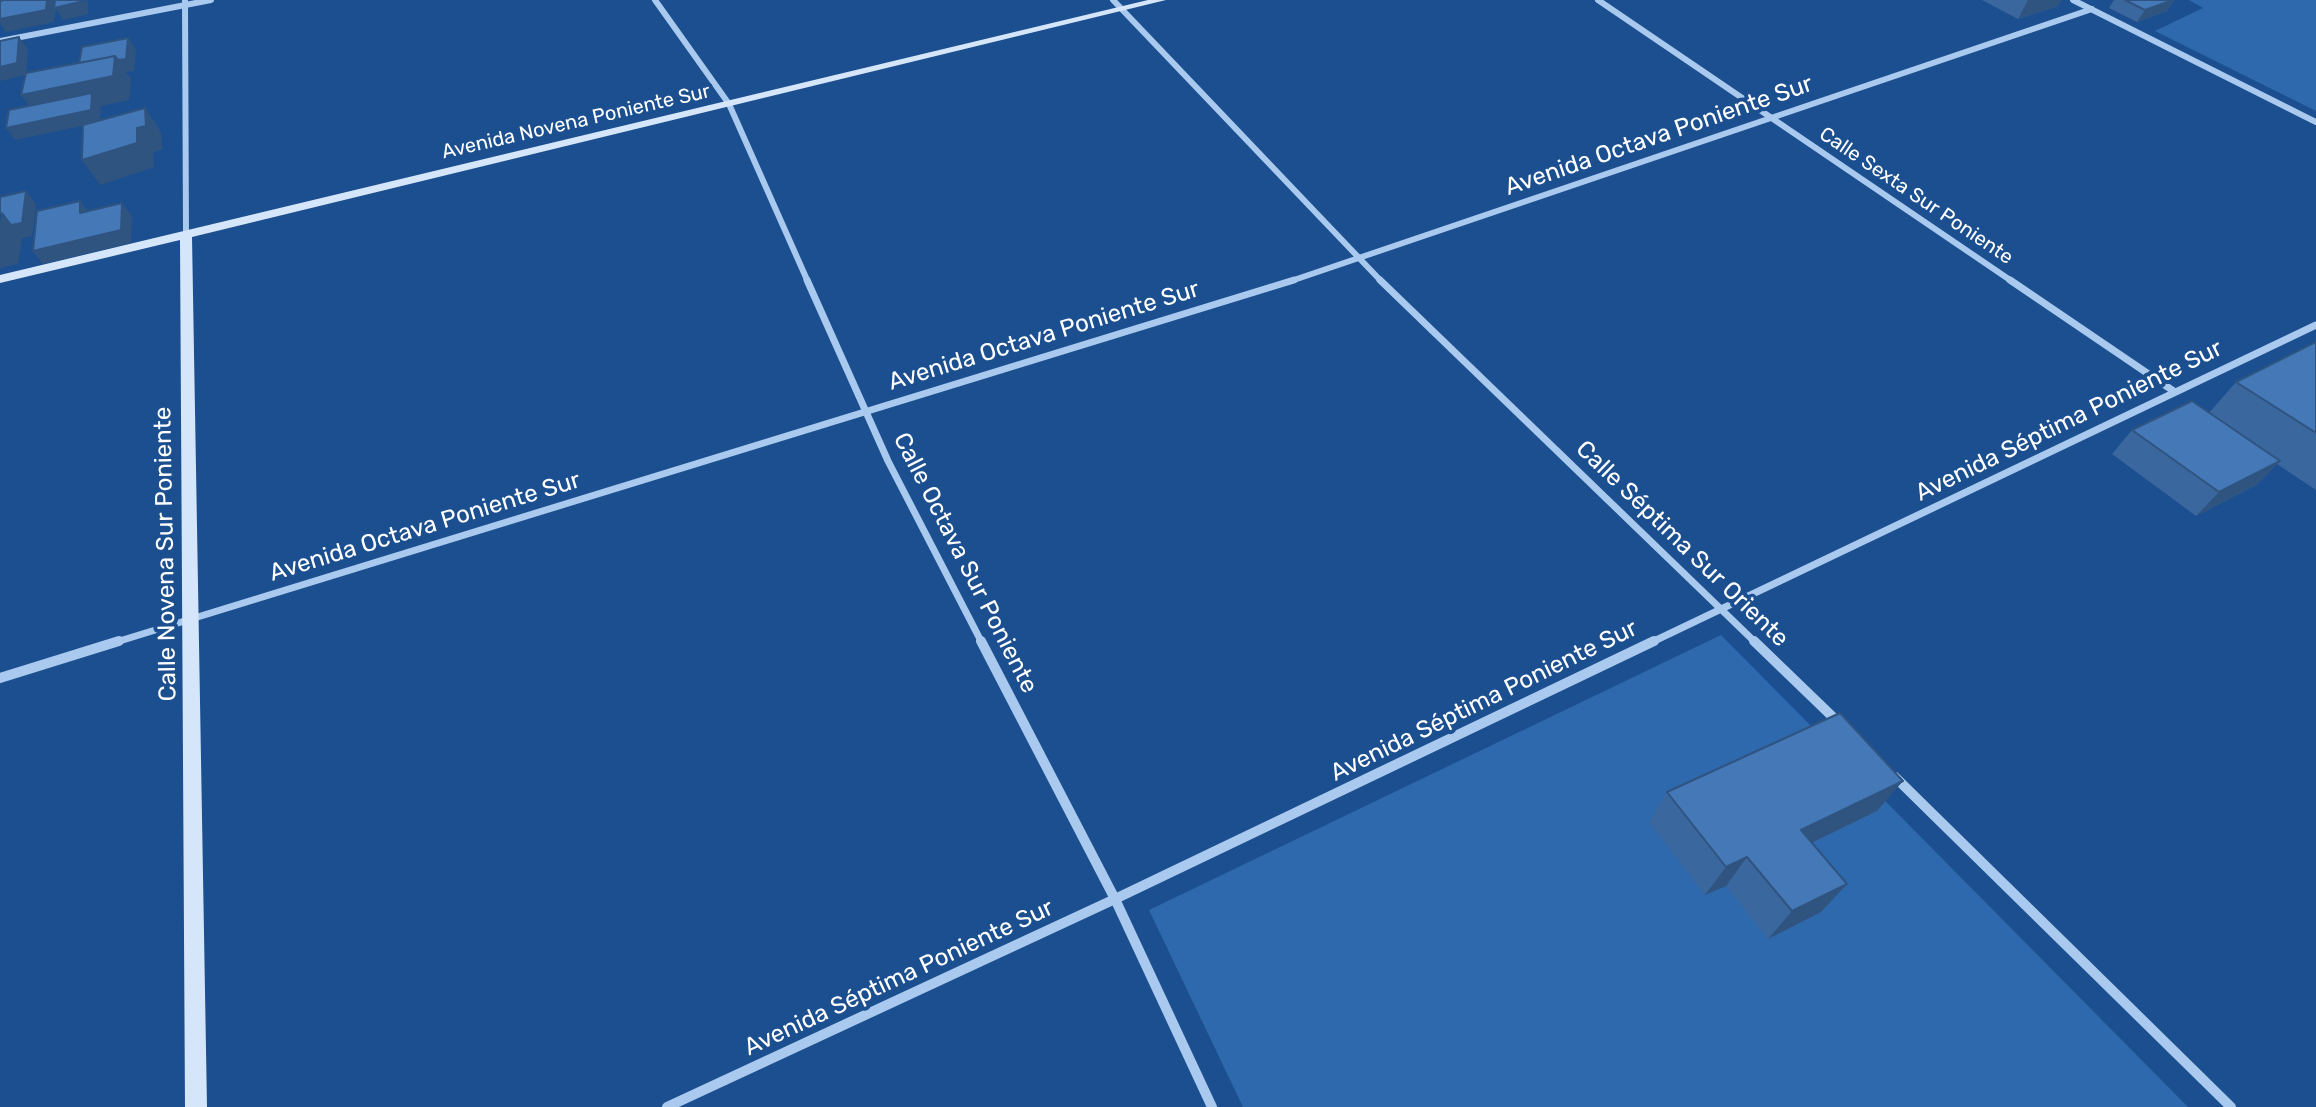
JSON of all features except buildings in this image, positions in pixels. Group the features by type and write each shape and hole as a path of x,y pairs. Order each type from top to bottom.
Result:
{"street":[{"path":"0,41 185,2 211,0"},
{"name":"Calle Octava Sur Poniente","path":"655,0 729,104 888,461 1115,899 1212,1107"},
{"name":"Avenida Novena Poniente Sur","path":"0,279 729,104 1118,5 1161,0"},
{"name":"Calle Sexta Sur Poniente","path":"1598,0 2175,392"},
{"path":"2073,0 2316,122"},
{"name":"Calle Novena Sur Poniente","path":"185,2 196,1107"},
{"name":"Calle Séptima Sur Oriente","path":"1118,5 1359,260 1848,732"},
{"name":"Avenida Octava Poniente Sur","path":"0,678 1359,260 2092,9"},
{"name":"Avenida Séptima Poniente Sur","path":"667,1107 1115,899 2316,325"},
{"path":"1882,765 2231,1107"}],"shaded area":[{"path":"2189,0 2316,0 2316,111 2155,31 2203,8"},
{"path":"1721,635 2188,1107 1243,1107 1149,910"}]}
